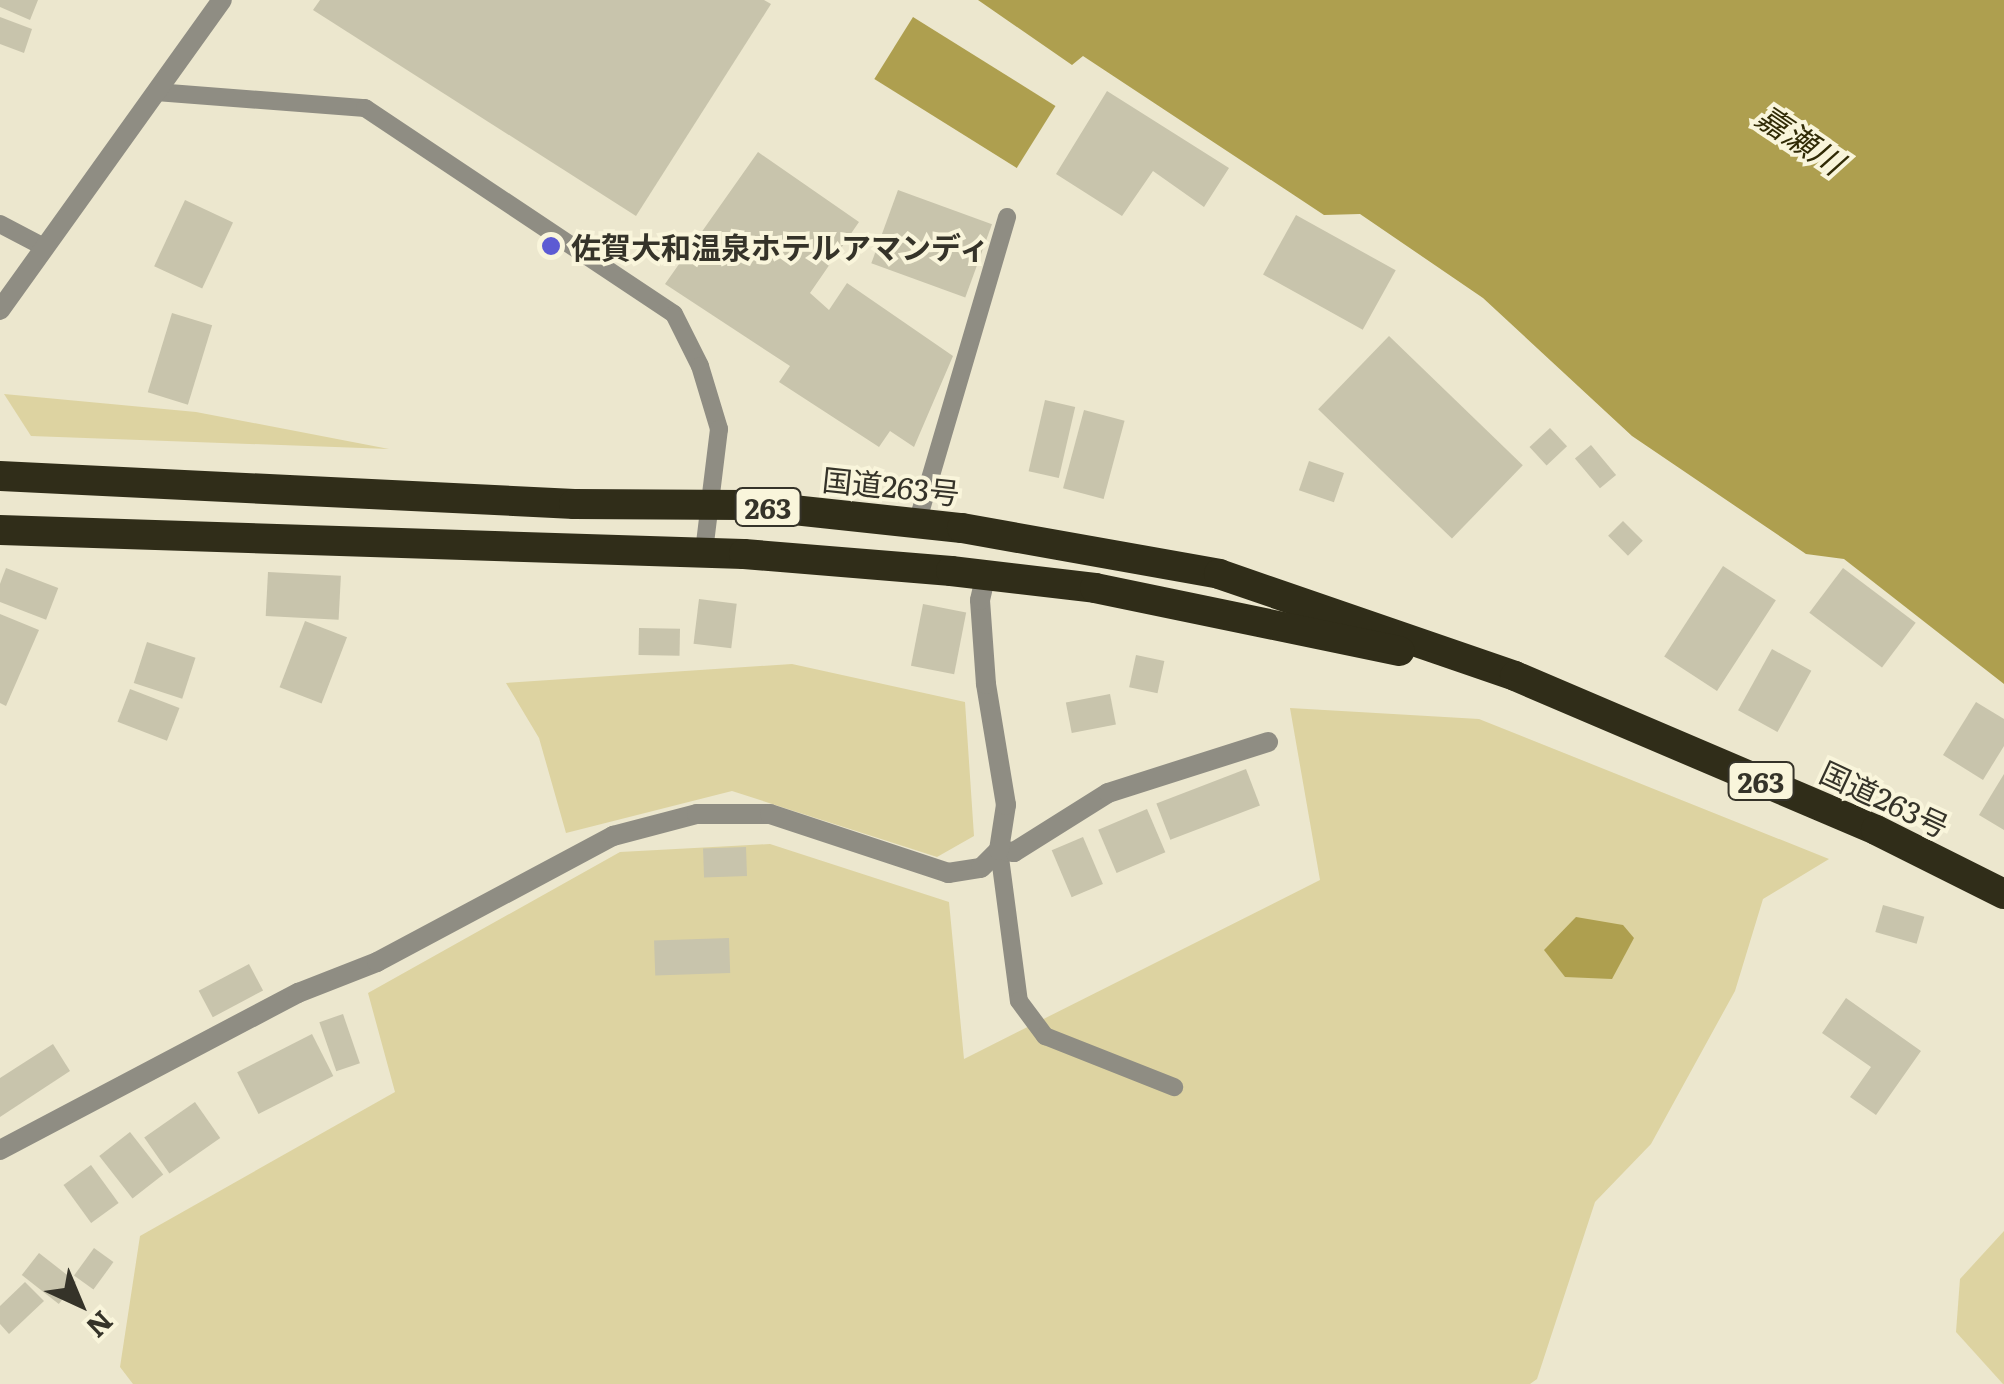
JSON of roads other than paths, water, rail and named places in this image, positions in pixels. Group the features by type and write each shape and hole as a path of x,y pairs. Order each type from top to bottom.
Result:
{"highway":[{"name":"国道263号","path":"0,476 574,504 711,505 917,523 1219,574 1515,676 1876,830 2004,894"},
{"name":"国道263号","path":"0,530 704,552 986,575 1095,588 1515,676"}],"street":[{"path":"0,310 219,1"},
{"path":"0,1150 298,993 377,962 613,836 697,814 770,814 948,873 981,868 999,850 1006,805 986,684 980,600 986,575"},
{"path":"999,850 1014,852 1108,793 1268,742"}],"lane":[{"path":"156,92 365,108 674,314 700,366 719,429 704,552"},
{"path":"917,523 1008,217"},
{"path":"0,224 44,246"},
{"path":"999,850 1019,1001 1045,1036 1174,1086"}],"water":[{"name":"嘉瀬川","path":"978,0 2004,0 2004,684 1844,559 1806,554 1632,436 1483,298 1360,214 1324,215 1083,56 1072,65"},
{"path":"913,17 1055,106 1017,168 874,79"},
{"path":"1576,917 1623,925 1634,938 1612,979 1565,977 1544,950"}],"place":[{"name":"佐賀大和温泉ホテルアマンディ","path":"551,246"}]}
